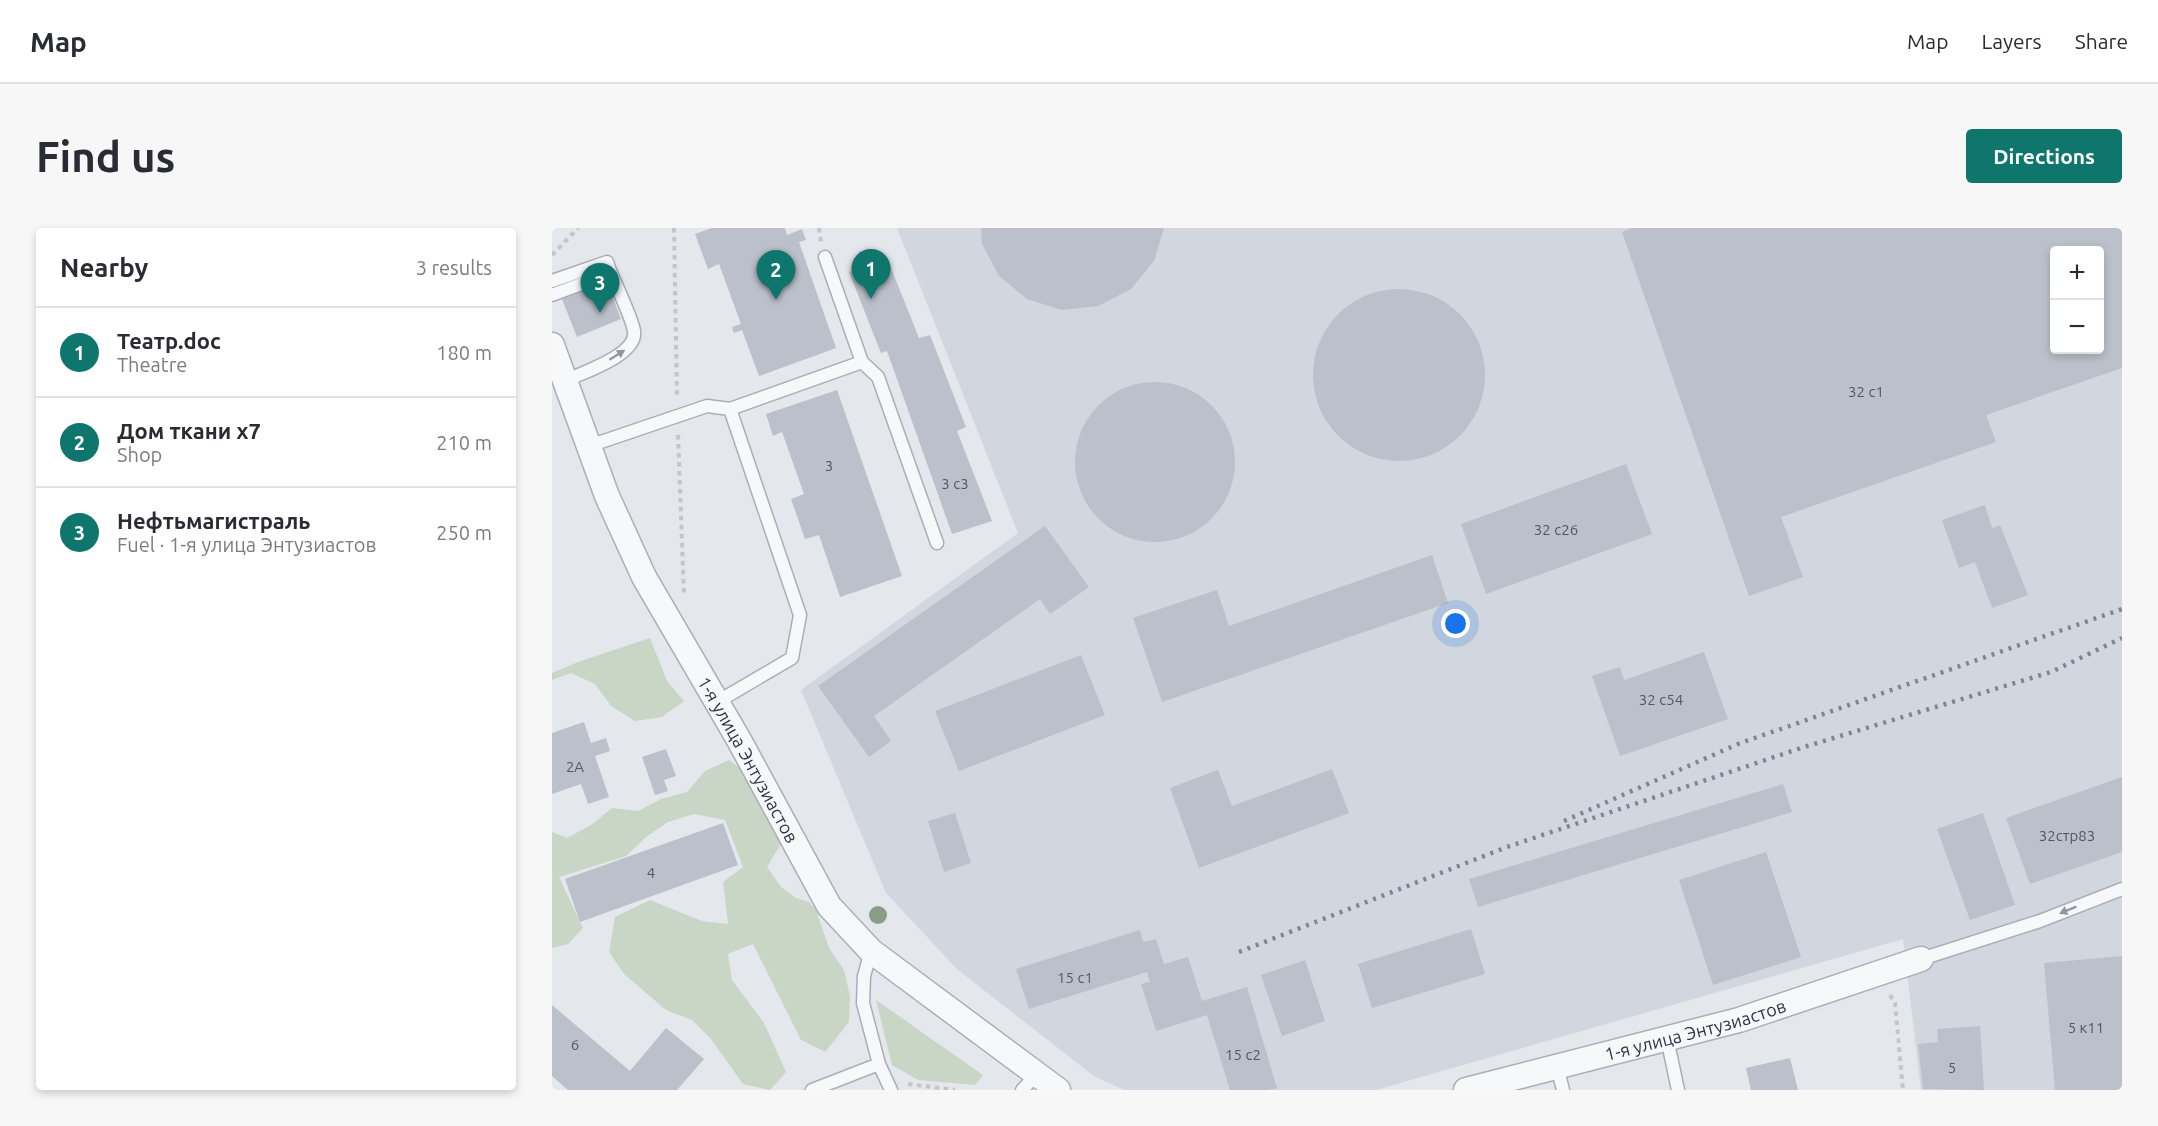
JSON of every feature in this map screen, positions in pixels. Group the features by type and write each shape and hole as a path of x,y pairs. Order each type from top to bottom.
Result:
{"street":[{"name":"1-я улица Энтузиастов","path":"552,345 607,496 644,577 717,702 829,906 871,951 1029,1083 1058,1090"},
{"name":"1-я улица Энтузиастов","path":"1466,1090 1738,1020 1921,959"}],"lane":[{"path":"825,257 862,362 878,377 937,543"},
{"path":"552,281 607,261 634,332 630,347 613,359 565,381"},
{"path":"552,295 611,273"},
{"path":"589,446 707,406 730,409 862,362"},
{"path":"717,702 792,658 800,615 730,409"},
{"path":"1921,959 2040,921 2122,889"},
{"path":"871,951 864,976 863,1003 879,1064 889,1086"},
{"path":"1667,1038 1678,1090"},
{"path":"812,1090 879,1064"},
{"path":"1557,1066 1563,1090"}],"path":[{"path":"552,255 578,228"},
{"path":"1878,973 1895,1003 1903,1090"},
{"path":"889,1086 955,1090"}],"shaded area":[{"path":"897,228 2122,228 2122,1090 1921,1090 1903,939 1376,1090 1124,1090 1094,1076 958,970 886,893 801,690 1018,533"}],"green space":[{"path":"650,638 667,681 684,701 662,717 635,721 611,706 595,684 571,673 552,680 552,673"},
{"path":"729,760 751,776 778,817 781,844 767,867 781,887 796,898 809,902 816,910 829,948 844,970 850,996 849,1022 825,1052 801,1040 753,944 728,954 732,980 764,1023 786,1072 770,1090 743,1084 711,1039 692,1020 666,1010 624,974 609,952 615,917 650,900 702,921 728,924 723,882 743,867 725,820 694,814 668,822 646,837 626,856 559,877 583,928 568,944 552,948 552,832 567,838 591,825 612,808 638,811 661,799 687,792 705,771"},
{"path":"876,1000 983,1075 975,1085 918,1080 892,1065"}],"building":[{"path":"712,228 785,228 787,235 802,229 806,240 799,242 836,348 759,376 742,330 734,333 732,327 741,324 719,264 708,269 695,234"},
{"path":"981,228 1164,228 1154,261 1131,289 1098,306 1062,310 1027,299 999,276 982,244"},
{"path":"1632,228 2122,228 2122,368 1986,415 1996,442 1781,517 1803,577 1749,596 1622,232"},
{"path":"887,258 919,338 930,335 966,427 957,431 992,521 952,534 887,351 881,353 849,272"},
{"path":"599,262 621,319 577,337 554,279"},
{"path":"1399,289 1416,290 1432,295 1447,303 1460,314 1471,327 1479,342 1484,358 1484,392 1479,408 1471,423 1460,436 1447,447 1432,455 1416,460 1399,461 1382,460 1366,455 1351,447 1338,436 1327,423 1319,408 1314,392 1313,375 1314,358 1319,342 1327,327 1338,314 1351,303 1366,295 1382,290"},
{"path":"1155,382 1185,389 1199,396 1211,406 1221,418 1228,432 1235,462 1228,492 1221,506 1211,518 1199,528 1185,535 1155,542 1125,535 1111,528 1099,518 1089,506 1082,492 1075,462 1082,432 1089,418 1099,406 1111,396 1125,389"},
{"path":"837,390 902,576 840,597 819,535 805,539 791,499 804,494 782,432 773,436 766,414"},
{"path":"1626,464 1652,534 1486,594 1461,524"},
{"path":"1985,505 1992,528 2000,525 2028,595 1992,608 1975,562 1959,568 1942,520"},
{"path":"1045,526 1089,587 1050,614 1040,599 874,716 891,741 869,757 818,686"},
{"path":"1432,555 1448,603 1162,702 1133,618 1217,590 1229,626"},
{"path":"1704,652 1728,719 1620,756 1592,676 1620,667 1624,680"},
{"path":"1081,655 1105,715 959,771 935,711"},
{"path":"584,722 591,743 606,738 610,751 595,756 609,797 588,804 581,784 552,794 552,733"},
{"path":"666,749 676,776 664,780 668,791 655,795 642,757"},
{"path":"1332,769 1349,813 1199,868 1170,788 1218,770 1232,806"},
{"path":"2122,777 2122,852 2030,884 2006,818"},
{"path":"1783,784 1792,812 1478,907 1469,879"},
{"path":"955,813 971,863 944,872 928,821"},
{"path":"1983,813 2015,905 1970,920 1937,829"},
{"path":"723,823 738,865 580,922 565,879"},
{"path":"1766,852 1801,957 1713,985 1679,880"},
{"path":"1471,929 1485,974 1372,1008 1358,964"},
{"path":"1140,930 1143,942 1156,939 1164,964 1188,957 1202,1001 1247,987 1277,1088 1230,1090 1207,1015 1156,1031 1141,984 1150,982 1147,972 1029,1009 1016,969"},
{"path":"2122,956 2122,1090 2055,1090 2044,963"},
{"path":"1305,960 1325,1021 1282,1036 1261,975"},
{"path":"552,1005 630,1071 666,1028 704,1059 677,1090 568,1090 552,1076"},
{"path":"1980,1026 1984,1090 1923,1089 1918,1044 1938,1042 1937,1029"},
{"path":"1790,1058 1798,1090 1751,1090 1746,1068"}],"railway":[{"path":"1564,821 1738,744 2122,609"},
{"path":"1239,952 1507,847 1804,747 2051,672 2122,638"}],"place":[{"name":"Театр.doc","path":"871,299"},
{"name":"Дом ткани x7","path":"776,300"},
{"name":"Нефтьмагистраль","path":"600,313"}]}
